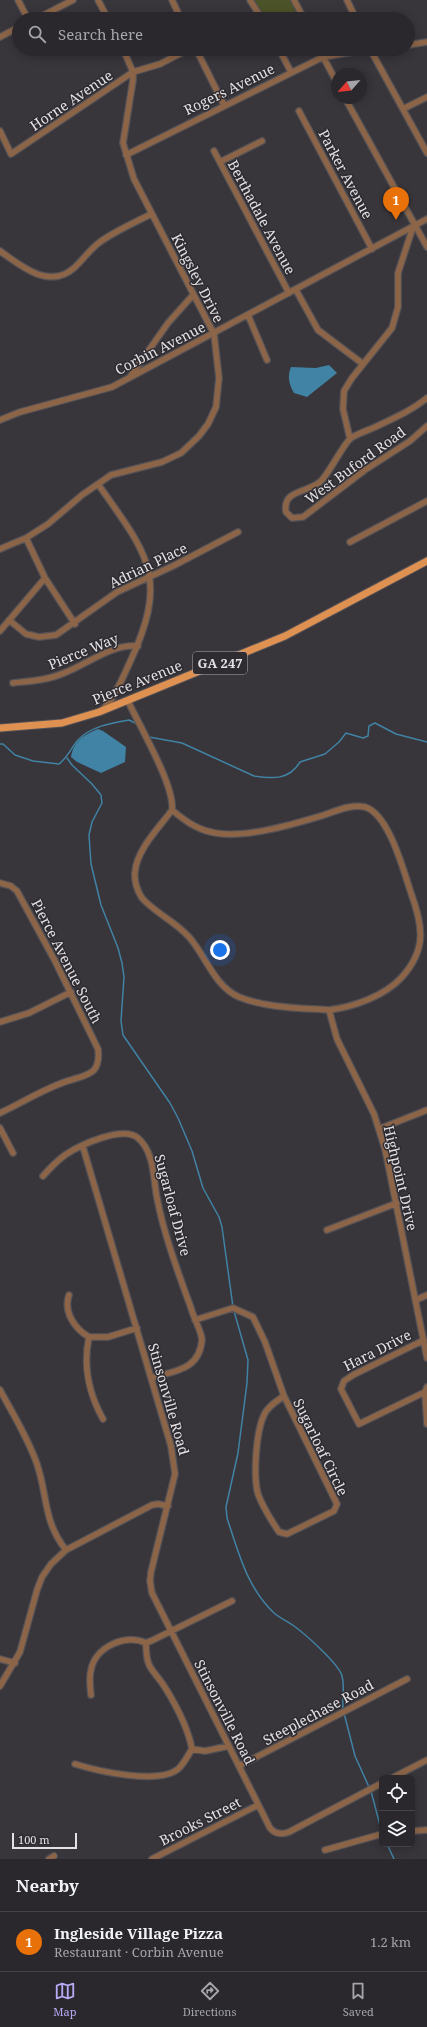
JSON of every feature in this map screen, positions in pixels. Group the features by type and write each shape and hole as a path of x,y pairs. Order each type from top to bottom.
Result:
{"main road":[{"name":"Pierce Avenue","path":"0,728 62,723 99,712 128,701 285,636 427,561"}],"street":[{"path":"18,0 24,12"},
{"path":"50,12 73,0"},
{"path":"98,0 104,12"},
{"path":"172,0 178,12"},
{"path":"250,0 258,12"},
{"path":"294,0 300,12"},
{"path":"347,0 353,12"},
{"path":"0,37 12,31"},
{"path":"415,44 427,42"},
{"name":"Kingsley Drive","path":"0,549 26,538 62,514 98,484 111,476 173,457 189,446 199,436 212,416 218,396 219,378 214,334 151,214 134,179 126,155 123,143 133,89 133,72 126,56"},
{"name":"Horne Avenue","path":"0,131 11,154 133,72 160,64 175,56"},
{"path":"200,56 224,105"},
{"path":"283,56 291,72"},
{"name":"Rogers Avenue","path":"126,155 291,72 323,57 329,56"},
{"path":"374,56 427,153"},
{"path":"323,57 331,72"},
{"path":"403,109 427,97"},
{"path":"348,104 427,247"},
{"name":"Parker Avenue","path":"299,111 372,249"},
{"path":"421,142 427,139"},
{"path":"220,162 262,141"},
{"name":"Berthadale Avenue","path":"214,151 289,293"},
{"path":"0,251 43,277 58,276 74,268 99,242 151,214"},
{"name":"Corbin Avenue","path":"0,420 20,412 112,386 214,334 427,219"},
{"path":"416,226 412,230 398,272 398,307 395,321 389,332 348,384 342,398 350,439 401,415 427,398"},
{"path":"296,290 318,330 363,364"},
{"path":"130,377 168,323 193,295"},
{"path":"248,315 267,360"},
{"name":"West Buford Road","path":"350,439 320,481 296,492 288,499 285,506 288,516 294,518 303,517 360,473 410,440 427,426"},
{"path":"98,484 137,542 149,568 151,604 138,646 108,705 99,712"},
{"path":"350,542 427,501"},
{"name":"Adrian Place","path":"9,620 26,634 39,637 56,635 75,624 117,592 175,565 238,532"},
{"path":"26,538 45,578 75,624"},
{"path":"0,631 45,578"},
{"name":"Pierce Way","path":"13,683 50,678 116,649 126,646 138,646"},
{"path":"128,701 168,785 173,803 172,810 140,853 136,862 135,880 142,898 188,936 213,974 229,991 238,997 258,1002 329,1010 365,1000 386,990 400,980 407,971 420,949 421,937 418,914 404,868 385,826 365,808 346,808 288,826 225,834 212,832 198,827 172,810"},
{"name":"Pierce Avenue South","path":"0,883 11,886 17,891 71,992 98,1049 99,1061 95,1069 87,1075 54,1085 0,1113"},
{"path":"0,1022 28,1013 71,992"},
{"name":"Highpoint Drive","path":"329,1010 337,1039 363,1090 379,1129 397,1203 427,1358"},
{"path":"379,1129 427,1110"},
{"path":"0,1128 13,1153"},
{"name":"Sugarloaf Drive","path":"43,1176 64,1156 109,1136 126,1133 139,1139 143,1145 153,1166 157,1198 164,1226 202,1340 198,1356 185,1368 151,1378"},
{"name":"Stinsonville Road","path":"83,1147 176,1466 168,1506 154,1559 150,1582 152,1593 258,1805 270,1828 274,1832 285,1834 379,1786"},
{"path":"327,1230 397,1203"},
{"path":"69,1295 67,1302 74,1325 89,1337 108,1337 136,1328"},
{"path":"416,1300 427,1295"},
{"name":"Sugarloaf Circle","path":"195,1320 233,1308 245,1312 253,1317 265,1342 284,1396 337,1504 334,1511 287,1534 279,1532 263,1506 258,1493 255,1472 258,1444 264,1414 276,1401 284,1396"},
{"path":"89,1337 86,1367 98,1409 103,1419"},
{"name":"Hara Drive","path":"424,1340 380,1360 353,1375 342,1384 343,1394 359,1424 426,1389"},
{"path":"426,1389 425,1411 427,1424"},
{"path":"0,1390 32,1450 41,1478 50,1523 59,1541 66,1550"},
{"path":"0,1686 15,1663 25,1639 32,1605 40,1582 51,1564 66,1550 152,1505 158,1504 168,1506"},
{"path":"90,1695 90,1670 94,1660 100,1653 120,1640 142,1641 146,1643 172,1632 232,1600"},
{"path":"75,1764 104,1772 126,1775 162,1775 177,1770 192,1749 188,1733 176,1707 166,1689 148,1664 146,1643"},
{"path":"0,1659 15,1663"},
{"name":"Steeplechase Road","path":"239,1766 407,1678"},
{"path":"192,1749 205,1751 229,1746"},
{"path":"398,1775 427,1760"},
{"name":"Brooks Street","path":"152,1859 258,1805"},
{"path":"415,1831 427,1830"},
{"path":"325,1850 379,1835"}],"green space":[{"path":"254,0 290,0 296,12 262,12"}],"water":[{"path":"329,365 337,373 307,397 294,393 289,380 291,367 316,368"},
{"path":"98,729 126,747 125,762 101,773 77,762 71,757 74,747 80,739"}],"waterway":[{"path":"0,744 3,744 15,755 33,761 59,764 78,740 89,731 116,722 129,720 137,724"},
{"path":"149,737 182,743 254,776 268,778 286,775 296,768 300,762 325,754 339,742 346,733 363,738 368,736 369,726 375,723 396,734 427,742"},
{"path":"67,758 101,795 102,803 92,822 89,835 91,864 101,905 118,948 122,963 124,977 121,1021 123,1035 170,1103 178,1118 192,1151 203,1188 219,1217 222,1227 233,1307"},
{"path":"234,1311 248,1360 247,1383 238,1453 226,1507 227,1518 244,1568 250,1581 265,1603 274,1613 294,1626 313,1642 340,1671 343,1684 343,1710"},
{"path":"344,1713 355,1756 369,1787"},
{"path":"371,1791 379,1822"},
{"path":"388,1847 394,1859"}],"place":[{"name":"Ingleside Village Pizza","path":"396,220"}]}
